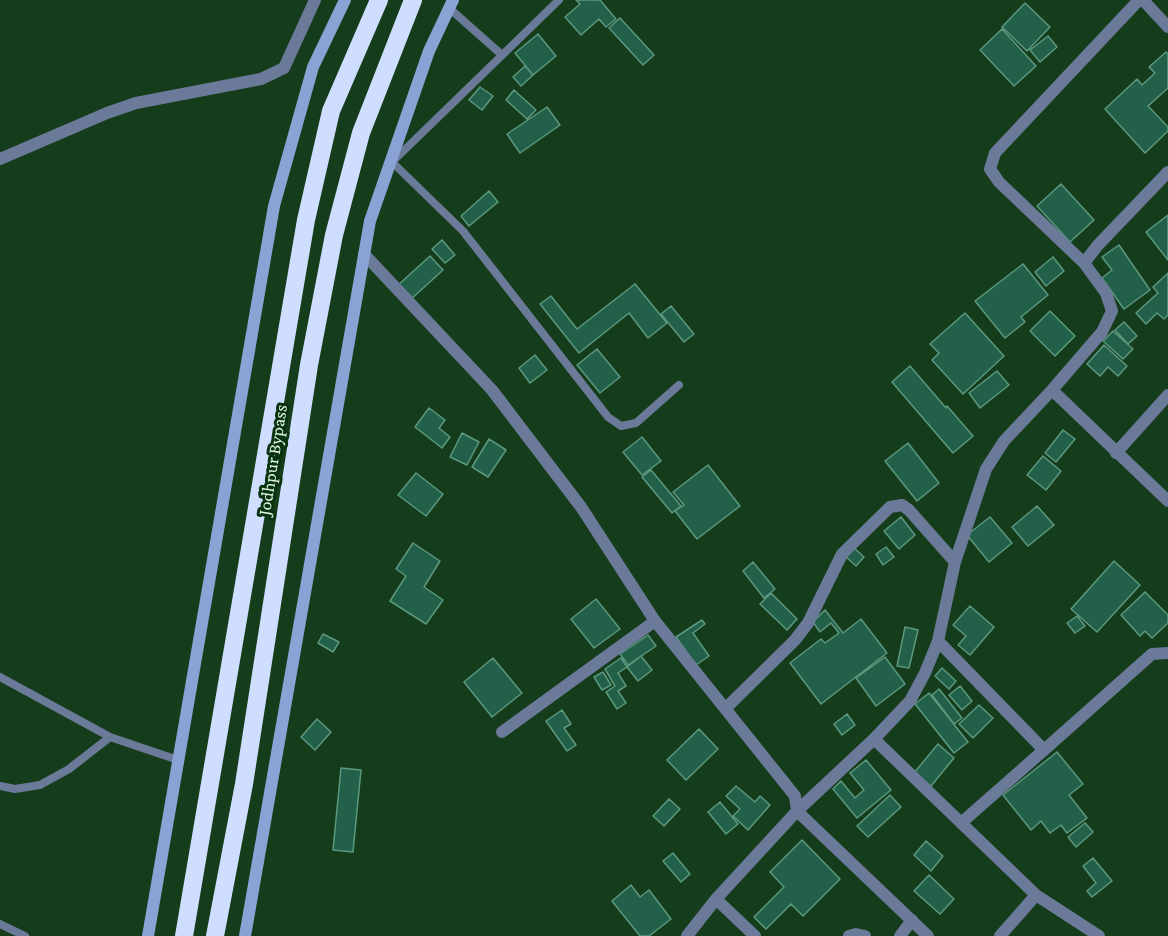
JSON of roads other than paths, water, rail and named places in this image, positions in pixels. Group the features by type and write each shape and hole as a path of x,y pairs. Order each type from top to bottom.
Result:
{"highway":[{"name":"Jodhpur Bypass","path":"184,936 306,220 332,111 379,0"},
{"name":"Jodhpur Bypass","path":"215,936 244,784 309,365 334,235 361,133 413,0"}],"street":[{"path":"0,159 126,106 261,79 284,68 315,0"},
{"path":"148,936 274,206 314,67 345,0"},
{"path":"687,936 716,899 797,811 874,739 910,701 926,674 938,641 955,562 986,469 1004,441 1102,332 1112,311 1106,293 1084,263 999,182 990,169 995,153 1141,0 1168,27"},
{"path":"245,936 369,221 429,51 451,4"},
{"path":"1084,263 1098,245 1168,172"},
{"path":"364,254 492,390 581,507 655,621 785,780 795,796 797,811 928,936"},
{"path":"1052,390 1168,501"},
{"path":"1116,453 1168,395"},
{"path":"726,708 795,640 808,623 842,554 890,507 902,505 909,510 955,562"},
{"path":"502,732 655,621"},
{"path":"938,641 1044,750"},
{"path":"961,823 1142,662 1152,654 1168,653"},
{"path":"874,739 1036,895 1099,936"},
{"path":"1000,936 1036,895"},
{"path":"716,899 755,936"},
{"path":"900,936 912,920"},
{"path":"849,936 856,934 865,936"}],"lane":[{"path":"559,0 392,162 463,231 608,417 621,426 636,423 679,385"},
{"path":"451,4 502,55"},
{"path":"0,677 110,737 178,760"},
{"path":"0,786 15,789 40,785 69,769 110,737"},
{"path":"0,924 25,936"}]}
